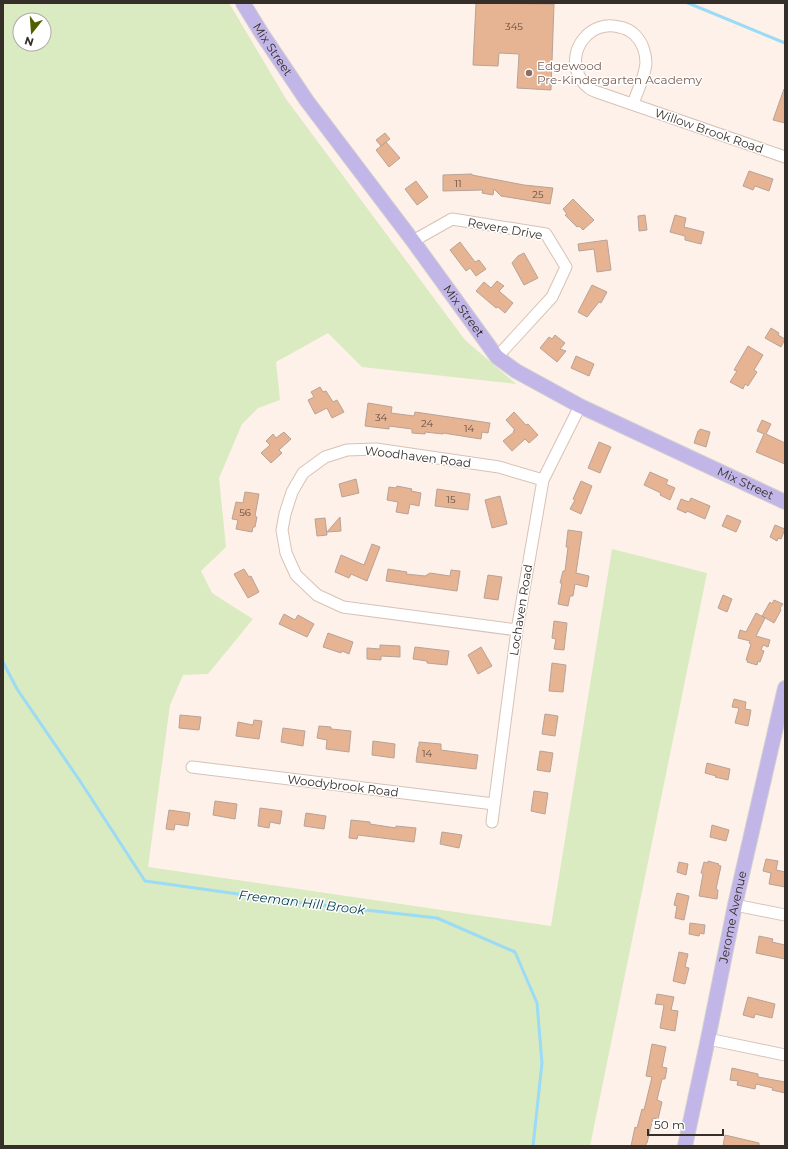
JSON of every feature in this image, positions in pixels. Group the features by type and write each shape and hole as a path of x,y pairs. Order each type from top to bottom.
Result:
{"main road":[{"name":"Mix Street","path":"243,3 307,101 413,241 497,357 516,372 580,406 785,502"},
{"name":"Jerome Avenue","path":"685,1146 735,904 785,688"}],"street":[{"name":"Willow Brook Road","path":"633,104 645,68 645,55 639,40 634,34 624,28 614,25 603,26 593,30 585,36 579,45 575,64 581,80 588,88 592,90 785,157"},
{"name":"Revere Drive","path":"413,241 452,219 546,234 566,267 552,297 497,357"},
{"name":"Lochaven Road","path":"492,822 517,630 543,480 580,406"},
{"name":"Woodhaven Road","path":"517,630 343,607 317,595 296,575 286,553 282,530 292,492 303,473 325,457 347,450 376,449 499,467 543,480"},
{"name":"Woodybrook Road","path":"192,767 494,804"},
{"path":"735,904 785,915"},
{"path":"708,1039 785,1055"}],"green space":[{"path":"3,3 229,3 286,99 465,340 516,384 362,367 328,333 276,362 280,400 258,408 242,424 219,478 226,547 201,571 212,593 253,619 208,674 183,675 170,705 148,867 551,926 612,549 707,573 590,1146 3,1146"}],"building":[{"path":"476,3 554,4 551,90 517,88 519,54 499,53 498,66 473,65"},
{"path":"784,89 785,90 785,123 773,120"},
{"path":"385,133 390,139 381,146 376,140"},
{"path":"386,142 400,158 389,167 376,150"},
{"path":"749,171 773,179 769,191 755,186 753,190 743,186"},
{"path":"472,174 524,185 553,188 550,204 501,196 494,189 493,195 482,193 483,190 443,191 443,175"},
{"path":"416,181 428,197 417,205 405,189"},
{"path":"573,199 594,220 583,230 579,226 577,227 565,215 567,214 563,209"},
{"path":"645,215 647,230 639,231 638,216"},
{"path":"675,215 686,218 684,227 704,232 701,244 685,240 685,236 670,232"},
{"path":"607,240 611,270 597,272 594,249 579,251 578,244"},
{"path":"460,242 475,262 479,260 486,269 476,276 470,268 466,271 450,250"},
{"path":"524,253 538,278 524,285 512,263 518,256"},
{"path":"497,281 504,286 499,291 513,303 505,313 498,307 496,308 476,291 484,282 491,288"},
{"path":"592,285 607,292 601,303 599,302 587,317 578,312"},
{"path":"771,328 785,339 781,347 765,338"},
{"path":"555,335 565,343 560,349 566,351 557,362 540,348 549,337 552,339"},
{"path":"748,346 763,355 754,370 757,372 748,386 745,384 743,389 730,382 737,371 734,370"},
{"path":"576,356 594,364 589,376 571,368"},
{"path":"320,387 323,392 326,391 333,402 337,400 344,412 332,418 327,408 315,414 308,400 314,397 311,392"},
{"path":"368,403 392,407 391,413 414,416 415,412 490,423 488,433 482,432 481,439 443,433 412,433 412,429 389,426 389,429 365,426"},
{"path":"514,412 538,435 529,443 525,439 512,451 503,441 515,430 506,420"},
{"path":"762,420 771,424 766,434 785,443 785,464 756,452 764,434 757,431"},
{"path":"700,429 710,432 706,447 694,443"},
{"path":"284,432 291,439 279,450 282,453 271,463 261,453 270,445 266,441 273,434 276,438"},
{"path":"599,442 611,447 600,473 588,468"},
{"path":"650,472 668,480 666,484 675,488 670,500 660,495 661,493 644,485"},
{"path":"356,479 359,493 342,497 339,484"},
{"path":"581,481 592,486 581,514 570,509 575,500 573,499"},
{"path":"397,486 412,489 411,491 421,493 419,506 410,504 408,514 396,512 398,502 387,500 389,487 396,488"},
{"path":"437,489 470,494 468,510 435,506"},
{"path":"245,492 259,494 255,516 257,517 255,527 253,527 252,532 236,529 238,520 232,519 236,502 243,503"},
{"path":"500,496 507,524 492,528 485,500"},
{"path":"691,498 710,506 705,519 687,511 686,513 677,509 681,499 689,502"},
{"path":"727,515 741,521 736,532 722,526"},
{"path":"340,517 341,531 327,532"},
{"path":"325,518 327,535 317,536 315,519"},
{"path":"775,525 785,529 781,539 778,538 777,541 770,537"},
{"path":"568,530 582,532 576,573 589,576 587,587 575,584 573,596 570,596 568,606 558,604 562,583 560,583 563,571 565,571 568,547 566,547"},
{"path":"372,544 380,547 367,581 351,574 349,578 335,572 341,555 364,565"},
{"path":"244,569 249,577 251,576 259,592 248,598 234,574"},
{"path":"388,569 407,572 406,574 425,576 430,573 450,576 451,570 460,571 457,591 386,581"},
{"path":"488,575 502,577 498,600 484,598"},
{"path":"723,595 732,599 727,612 718,608"},
{"path":"774,600 783,604 774,623 762,616 770,602 772,604"},
{"path":"756,613 765,618 756,636 770,640 768,647 763,645 761,650 764,651 760,662 758,661 757,665 747,662 748,660 746,660 751,644 749,643 750,641 738,638 740,630 746,632"},
{"path":"284,614 295,620 298,615 314,624 307,637 279,624"},
{"path":"554,621 567,623 564,650 554,649 556,639 552,638"},
{"path":"328,633 353,642 349,654 323,647"},
{"path":"380,645 400,646 400,657 381,656 381,660 367,659 367,648 380,649"},
{"path":"415,647 449,651 447,665 427,663 427,661 413,659"},
{"path":"481,647 492,666 478,674 468,655"},
{"path":"552,663 566,665 563,692 549,691"},
{"path":"734,699 746,702 745,709 751,710 748,726 735,723 739,708 732,707"},
{"path":"545,714 558,716 555,736 542,734"},
{"path":"180,715 201,717 199,730 179,728"},
{"path":"254,720 262,721 259,739 236,736 238,722 253,725"},
{"path":"319,726 351,731 349,752 326,749 327,740 317,738"},
{"path":"283,728 305,731 303,746 281,742"},
{"path":"373,741 395,744 394,758 372,755"},
{"path":"419,742 441,744 441,750 478,755 476,769 416,762"},
{"path":"540,751 553,753 550,772 537,770"},
{"path":"707,763 730,769 728,780 705,773"},
{"path":"534,791 548,793 545,814 531,811"},
{"path":"215,801 237,804 235,819 213,815"},
{"path":"260,808 282,811 280,824 270,822 269,828 258,826"},
{"path":"169,810 190,813 188,826 175,824 174,830 166,829"},
{"path":"306,813 326,816 324,829 304,826"},
{"path":"351,820 370,822 370,824 396,828 396,826 416,828 414,842 358,835 357,839 349,838"},
{"path":"712,825 729,830 726,841 710,837"},
{"path":"442,832 462,835 459,848 440,844"},
{"path":"766,859 778,861 776,870 785,872 785,887 769,884 771,873 763,871"},
{"path":"708,861 721,866 716,889 718,890 717,899 699,896 703,874 701,873 704,862 708,863"},
{"path":"679,862 688,864 686,875 677,872"},
{"path":"677,893 689,896 684,920 675,918 677,906 674,905"},
{"path":"690,923 705,925 704,934 700,933 699,936 689,934"},
{"path":"759,936 773,939 772,942 785,945 785,959 756,953"},
{"path":"679,952 688,954 685,967 689,968 685,984 673,981"},
{"path":"657,994 674,997 671,1010 678,1011 675,1031 660,1028 664,1005 655,1004"},
{"path":"748,997 775,1004 772,1018 755,1014 754,1018 743,1015"},
{"path":"652,1044 666,1047 662,1067 667,1068 665,1079 662,1079 657,1100 662,1102 658,1119 653,1118 646,1146 631,1146 635,1127 637,1128 642,1109 644,1110 652,1077 646,1076"},
{"path":"732,1068 758,1074 758,1077 785,1082 785,1093 772,1090 773,1088 756,1084 755,1089 737,1085 738,1081 730,1080"},
{"path":"725,1135 759,1143 759,1146 723,1146"}],"waterway":[{"path":"688,3 785,43"},
{"name":"Freeman Hill Brook","path":"3,662 17,689 80,781 145,881 303,903 437,918 515,952 537,1003 542,1063 533,1146"}],"place":[{"name":"Edgewood Pre-Kindergarten Academy","path":"529,73"}]}
